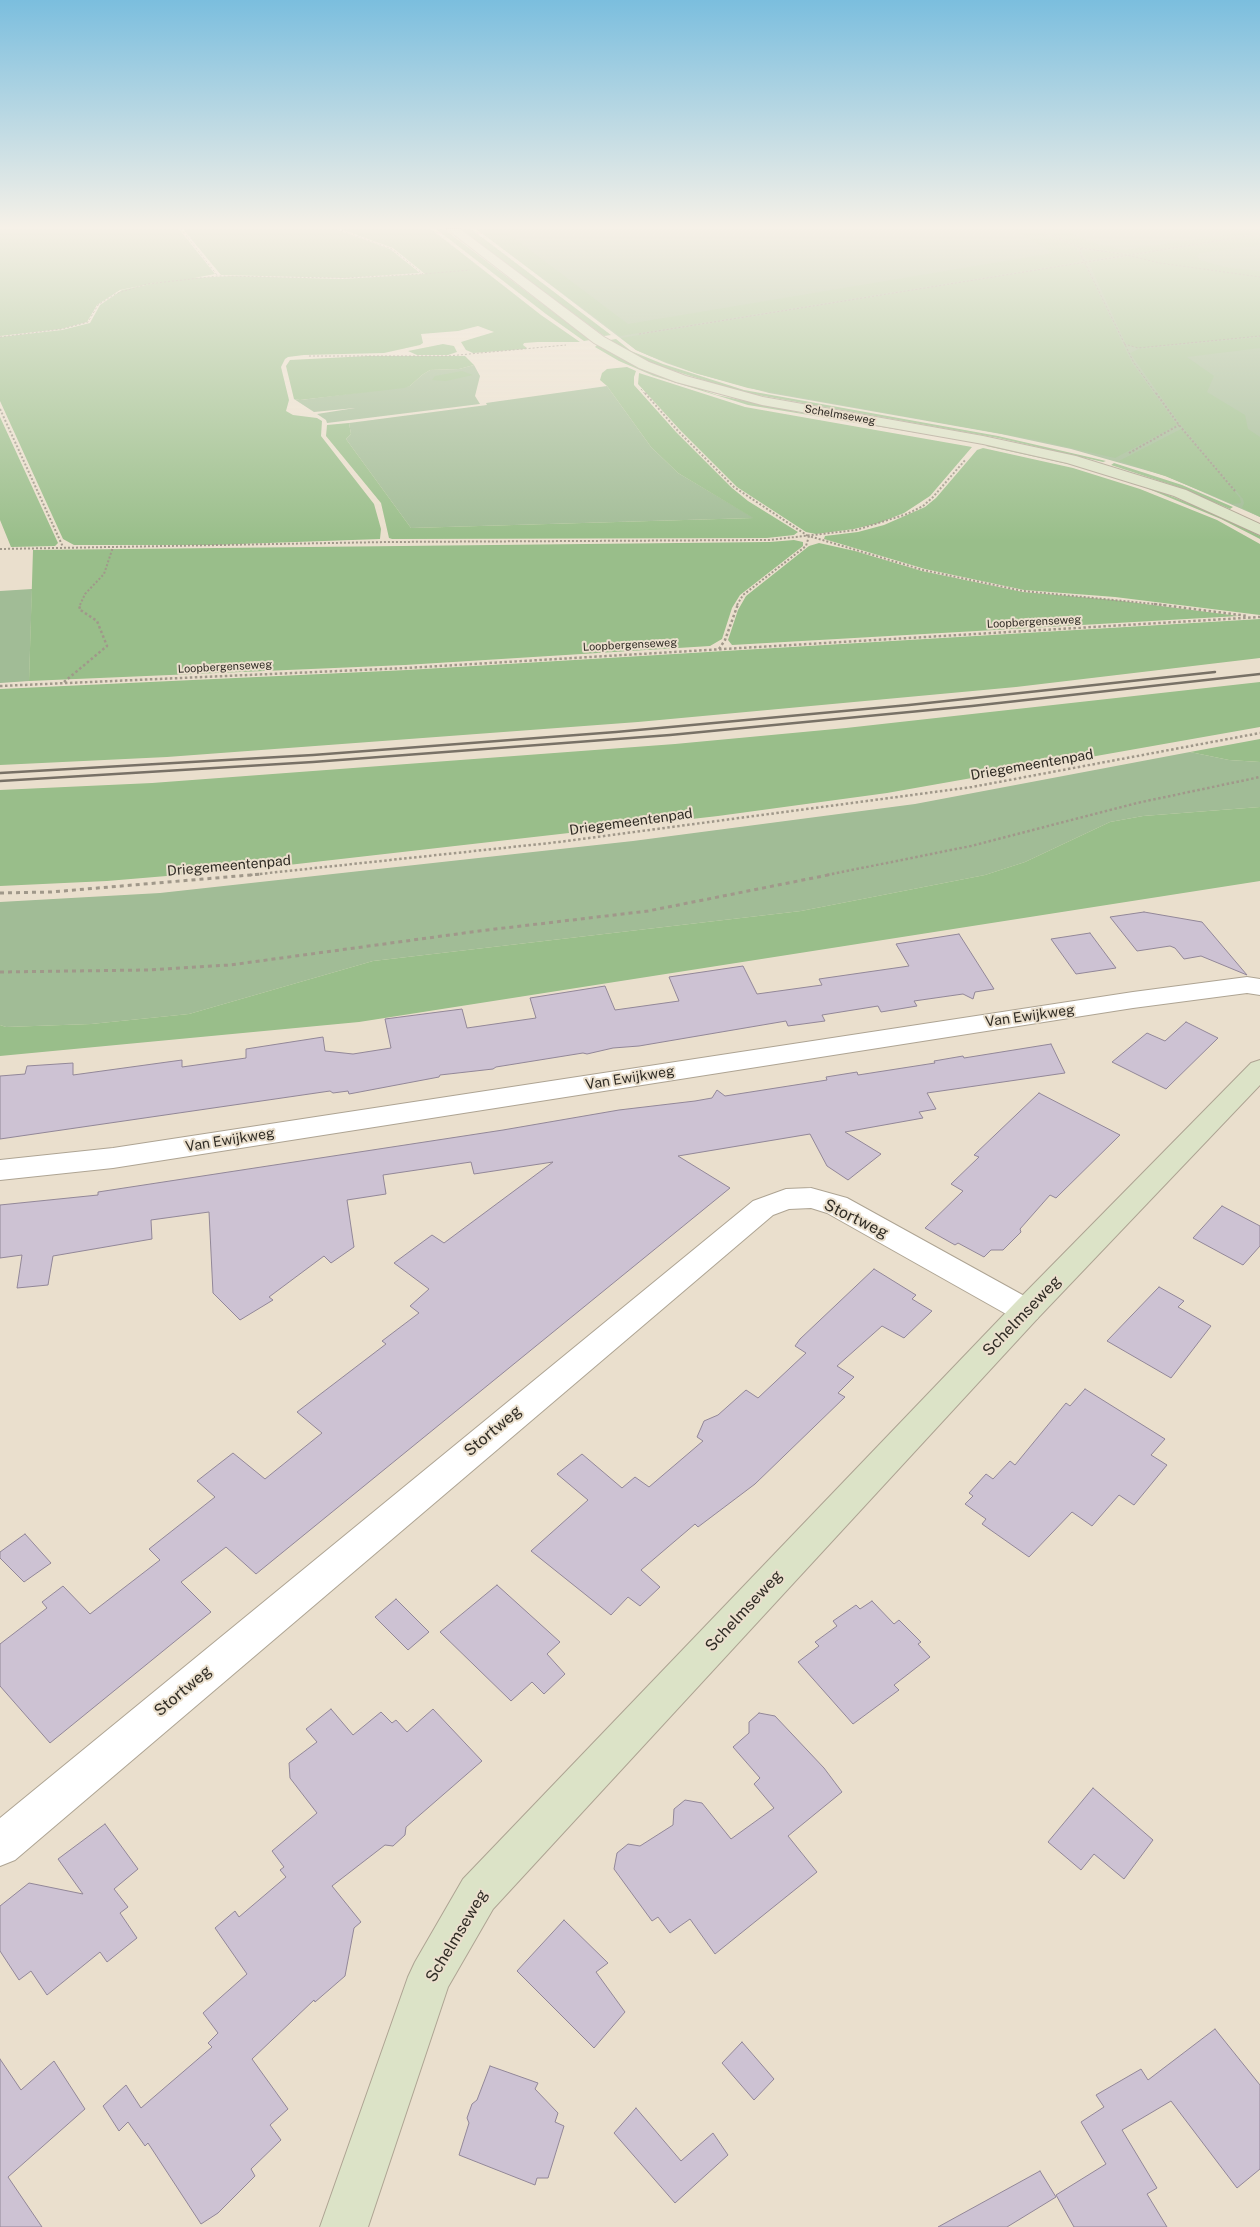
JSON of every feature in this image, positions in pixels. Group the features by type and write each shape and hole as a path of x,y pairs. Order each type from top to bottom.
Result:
{"main road":[{"name":"Schelmseweg","path":"590,333 644,365 723,392 806,410 983,440 1101,466 1163,486 1260,530"},
{"name":"Schelmseweg","path":"344,2227 430,1977 478,1894 1026,1311 1260,1069"}],"street":[{"name":"Van Ewijkweg","path":"0,1170 113,1158 1133,1000 1248,985 1260,987"},
{"name":"Stortweg","path":"0,1845 763,1208 786,1199 811,1198 837,1205 1026,1311"}],"path":[{"path":"0,337 32,333"},
{"path":"309,356 472,355 643,333"},
{"path":"1119,333 1128,354 1179,425 1242,499 1243,503 1228,514"},
{"path":"1124,344 1138,348 1260,336"},
{"path":"1128,354 1138,348"},
{"path":"636,384 678,431 734,487 809,536 923,570 1023,591 1114,598 1254,617"},
{"path":"0,409 63,547"},
{"path":"1101,466 1179,425"},
{"path":"0,549 396,542 769,540 809,536 856,530 882,524 923,506 983,440"},
{"path":"719,648 725,640 735,609 743,595 806,546 809,536"},
{"path":"64,682 107,646 97,621 79,609 84,594 104,574 113,547"},
{"name":"Loopbergenseweg","path":"0,686 406,668 1260,617"},
{"name":"Driegemeentenpad","path":"0,893 51,892 241,876 559,842 972,787 1260,733"},
{"path":"0,972 146,970 230,965 479,931 648,911 971,846 1137,803 1260,777"}],"green space":[{"path":"0,333 27,333 0,336"},
{"path":"36,333 434,333 421,334 423,343 420,345 384,353 288,357 281,367 289,400 286,411 293,415 317,418 322,421 321,436 374,504 381,529 380,539 212,545 74,545 63,539 0,401 0,337"},
{"path":"491,333 567,333 580,342 524,343 523,345 527,348 525,349 473,353 466,350 461,342"},
{"path":"573,333 581,333 590,340 584,341"},
{"path":"600,333 608,333 611,335 604,336"},
{"path":"614,333 1260,333 1260,517 1166,476 1071,449 1001,434 769,393 695,373 636,350"},
{"path":"616,333 639,333 620,336"},
{"path":"652,333 1118,333 1132,363 1177,425 1115,458 1036,440 748,388 695,373 650,356 636,350 621,338"},
{"path":"1121,333 1260,333 1260,336 1138,348 1126,344"},
{"path":"1260,337 1260,348 1187,357 1214,376 1207,392 1245,415 1248,429 1260,437 1260,517 1242,508 1243,499 1181,425 1130,353 1139,349"},
{"path":"616,339 631,351 663,364 744,390 998,436 1106,461 1103,462 998,438 741,392 659,366 629,352 610,340"},
{"path":"443,344 454,346 457,352 448,355 417,355 408,351"},
{"path":"597,345 637,367 717,395 802,413 973,442 748,405 654,376 619,361 595,347"},
{"path":"368,356 465,356 474,365 459,369 430,370 410,386 404,388 300,400 294,399 286,366 290,360"},
{"path":"474,365 480,376 475,396 480,404 327,423 326,420 317,414 355,408 314,412 294,399 301,400 410,386 430,370 459,369"},
{"path":"627,367 636,371 634,385 676,432 732,488 748,501 798,532 794,535 767,538 392,539 389,538 381,503 326,436 327,425 349,423 351,434 346,439 411,528 753,518 678,473 651,447 607,386 600,380 602,373 607,369"},
{"path":"462,371 473,375 446,381 432,380 435,376"},
{"path":"639,373 745,407 972,447 930,496 904,513 879,523 854,529 816,534 806,532 737,487 681,431 638,384"},
{"path":"607,386 651,447 678,473 754,518 411,528 346,439 351,434 349,423 487,405 486,403"},
{"path":"0,417 58,543 55,546 11,547 0,520"},
{"path":"1181,429 1240,498 1241,503 1233,504 1165,476 1119,461"},
{"path":"988,444 1078,465 1146,486 1223,517 1260,536 1260,539 1221,519 1144,487 1077,466 986,446"},
{"path":"983,448 1073,468 1140,489 1217,520 1260,544 1260,615 1115,597 1024,590 925,569 824,539 825,536 858,532 884,525 925,507 936,498 977,450"},
{"path":"1114,463 1182,485 1233,507 1230,509 1178,487 1111,465"},
{"path":"794,540 803,542 803,546 740,595 732,608 722,639 710,646 405,665 29,681 33,550 770,542"},
{"path":"819,543 855,551 922,571 1023,592 1114,600 1239,616 732,645 728,640 738,610 746,596 809,546"},
{"path":"32,589 29,681 0,683 0,591"},
{"path":"1260,619 1260,658 1016,687 638,722 167,757 0,765 0,689 407,670"},
{"path":"1260,682 1260,727 887,793 718,816 262,868 107,881 0,886 0,790 152,783 675,744 846,728"},
{"path":"1260,739 1260,762 1229,760 1190,752"},
{"path":"1190,752 1229,760 1260,762 1260,807 1143,816 1110,822 1025,862 985,875 801,911 373,961 189,1014 91,1024 6,1027 0,1025 0,902 160,893 633,841 915,804"},
{"path":"1260,807 1260,881 359,1022 0,1056 0,1025 6,1027 91,1024 189,1014 373,961 801,911 985,875 1025,862 1110,822 1143,816"}],"building":[{"path":"1144,912 1202,922 1247,975 1201,956 1184,959 1175,948 1170,946 1137,951 1110,917"},
{"path":"1090,933 1116,968 1076,974 1051,939"},
{"path":"959,934 994,989 975,992 973,999 963,994 914,1001 917,1006 881,1012 878,1006 822,1015 825,1021 788,1026 786,1021 493,1069 440,1075 439,1077 349,1094 348,1091 333,1093 330,1091 0,1139 0,1076 25,1074 27,1066 73,1063 73,1075 182,1060 182,1067 246,1058 246,1049 323,1037 325,1051 353,1054 391,1048 385,1019 462,1009 467,1028 536,1018 530,998 605,986 615,1010 679,1001 669,977 743,966 757,994 822,985 819,979 909,966 896,944"},
{"path":"1186,1022 1218,1038 1166,1089 1112,1062 1147,1033 1165,1041"},
{"path":"1051,1044 1065,1073 927,1093 936,1109 919,1112 923,1118 845,1132 881,1154 848,1180 827,1166 810,1134 678,1156 730,1188 256,1574 226,1547 181,1582 211,1612 50,1743 0,1686 0,1644 47,1608 42,1602 63,1586 90,1614 160,1560 149,1549 215,1497 197,1481 233,1453 265,1479 322,1433 297,1412 386,1344 382,1341 419,1313 410,1306 429,1289 394,1263 432,1235 444,1243 553,1162 474,1174 471,1162 383,1175 386,1194 347,1200 354,1247 331,1263 324,1256 269,1297 273,1300 240,1320 213,1293 209,1212 151,1220 152,1239 53,1256 48,1285 17,1288 22,1255 0,1258 0,1205 98,1195 98,1192 503,1130 619,1110 695,1101 712,1098 717,1090 725,1096 827,1080 826,1077 857,1072 858,1075 935,1063 934,1061 963,1056 964,1058"},
{"path":"1039,1093 1120,1135 1056,1198 1050,1195 1020,1229 1021,1232 1003,1250 991,1250 984,1257 958,1243 955,1245 925,1228 963,1191 951,1184 979,1157 974,1155"},
{"path":"1222,1206 1260,1226 1260,1246 1243,1265 1193,1238"},
{"path":"874,1269 916,1295 912,1299 932,1311 904,1338 882,1326 837,1366 854,1377 838,1393 845,1397 755,1484 698,1527 695,1524 641,1570 660,1587 640,1606 628,1597 611,1615 531,1551 588,1500 557,1474 582,1454 622,1488 635,1477 649,1487 703,1441 697,1437 704,1421 718,1415 746,1390 758,1398 806,1353 795,1346 800,1339"},
{"path":"1159,1287 1184,1301 1178,1307 1211,1326 1171,1378 1107,1341"},
{"path":"1085,1389 1165,1439 1151,1455 1167,1465 1134,1505 1119,1495 1092,1526 1072,1512 1029,1557 982,1524 986,1519 965,1504 973,1496 969,1493 986,1474 993,1479 1010,1461 1015,1465 1066,1403 1070,1406"},
{"path":"25,1534 51,1563 24,1582 0,1558 0,1552"},
{"path":"497,1585 560,1642 547,1654 565,1674 544,1694 532,1682 511,1701 440,1632"},
{"path":"396,1599 429,1632 408,1650 375,1617"},
{"path":"872,1601 894,1624 899,1620 921,1642 918,1644 930,1657 894,1685 899,1690 853,1724 798,1662 819,1646 815,1642 837,1626 833,1621 856,1605 860,1609"},
{"path":"331,1709 353,1735 381,1712 392,1723 396,1720 407,1732 433,1709 482,1761 406,1827 405,1835 393,1846 385,1845 332,1886 361,1922 354,1928 345,1976 315,2002 314,2000 252,2059 288,2109 270,2125 281,2140 251,2169 255,2176 218,2213 201,2224 148,2143 145,2146 128,2122 119,2131 103,2106 126,2085 141,2108 212,2047 208,2043 218,2033 203,2013 247,1974 215,1928 235,1911 239,1917 286,1877 280,1870 284,1867 272,1851 317,1813 290,1778 289,1763 317,1742 306,1729"},
{"path":"759,1713 775,1716 824,1768 842,1792 788,1836 817,1872 715,1954 690,1919 670,1933 658,1917 652,1921 614,1869 617,1853 628,1844 640,1846 673,1825 674,1809 685,1800 702,1803 731,1839 774,1808 754,1784 760,1778 733,1747 749,1733 749,1722"},
{"path":"1093,1788 1153,1840 1124,1879 1094,1854 1081,1870 1048,1842"},
{"path":"105,1824 138,1869 114,1889 128,1907 120,1913 137,1938 107,1962 100,1952 47,1995 31,1971 19,1980 0,1951 0,1906 29,1883 83,1894 58,1859"},
{"path":"564,1920 608,1963 596,1972 625,2012 594,2048 517,1971"},
{"path":"1215,2029 1260,2085 1260,2169 1237,2188 1171,2101 1122,2130 1157,2188 1147,2194 1167,2227 1074,2227 1056,2195 1106,2164 1081,2122 1104,2107 1096,2095 1141,2069 1148,2080"},
{"path":"742,2042 774,2079 754,2100 722,2063"},
{"path":"0,2059 21,2090 54,2061 85,2109 8,2177 42,2227 0,2227"},
{"path":"490,2066 538,2083 535,2089 558,2113 555,2122 564,2126 548,2178 537,2178 535,2185 459,2155 469,2123 467,2118 472,2104 477,2100"},
{"path":"636,2108 681,2161 713,2133 728,2155 675,2203 614,2133"},
{"path":"1040,2171 1056,2197 1007,2227 938,2227"}],"railway":[{"path":"0,773 313,755 616,732 909,705 1215,672"},
{"path":"0,781 313,762 670,735 972,706 1260,674"}]}
